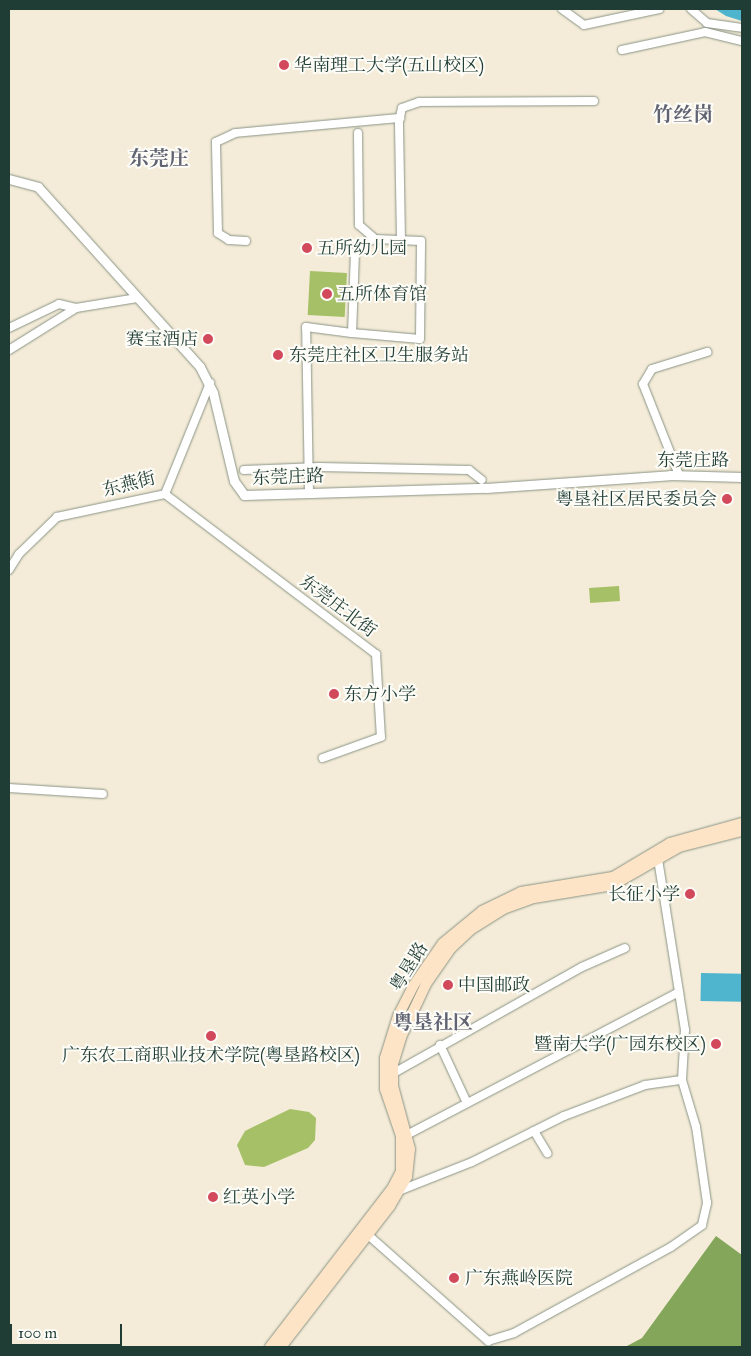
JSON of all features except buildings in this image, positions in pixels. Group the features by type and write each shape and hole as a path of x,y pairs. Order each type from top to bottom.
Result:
{"main road":[{"name":"粤垦路","path":"270,1347 393,1188 401,1170 401,1136 384,1089 385,1058 398,1016 413,986 443,943 482,911 521,892 613,877 670,843 742,823"},
{"name":"粤垦路","path":"281,1347 401,1190 410,1162 408,1134 392,1074 401,1037 426,984 451,948 470,930 503,909 534,898 613,885 658,859 698,841 742,831"}],"street":[{"path":"562,9 584,25 620,13 659,9"},
{"path":"691,9 707,23 742,28"},
{"path":"622,50 705,32 742,40"},
{"path":"402,240 400,118 402,108 419,102 594,101"},
{"path":"246,241 229,240 218,233 216,142 235,133 400,118"},
{"path":"358,133 359,225 376,239"},
{"name":"东莞庄路","path":"9,179 38,187 194,359 210,384 231,470 239,489 251,496 309,492 486,488 679,475 742,477"},
{"path":"309,492 306,327 352,332 420,339 421,241 376,239 364,243 355,252 352,332"},
{"path":"9,328 59,304 76,308 137,298"},
{"path":"9,350 76,308"},
{"path":"679,475 643,384 652,369 707,352"},
{"name":"东燕街","path":"9,570 18,554 57,517 165,494 210,384"},
{"path":"244,470 309,467 469,470 482,480"},
{"name":"东莞庄北街","path":"165,494 376,654 381,736 323,758"},
{"path":"9,788 103,794"},
{"path":"367,1234 488,1341 514,1333 671,1247 702,1225 707,1203 696,1127 682,1080 685,1030 658,859"},
{"path":"392,1074 440,1045 582,967 625,948"},
{"path":"408,1134 679,992"},
{"path":"440,1045 466,1103"},
{"path":"401,1190 472,1162 564,1116 645,1085 682,1080"},
{"path":"534,1131 546,1153"}],"green space":[{"name":"五所体育馆","path":"310,271 347,273 345,317 308,315"},
{"path":"619,586 620,601 590,603 589,588"},
{"path":"290,1109 309,1112 316,1118 315,1140 308,1148 264,1167 245,1165 237,1145 245,1131"},
{"path":"716,1236 742,1255 742,1347 625,1347 642,1338"}],"water":[{"path":"715,9 742,9 742,21 726,16"},
{"path":"701,973 742,974 742,1002 701,1001"}],"place":[{"name":"华南理工大学(五山校区)","path":"284,65"},
{"name":"五所幼儿园","path":"307,248"},
{"name":"五所体育馆","path":"327,294"},
{"name":"赛宝酒店","path":"208,339"},
{"name":"东莞庄社区卫生服务站","path":"278,355"},
{"name":"粤垦社区居民委员会","path":"727,499"},
{"name":"东方小学","path":"334,694"},
{"name":"长征小学","path":"690,894"},
{"name":"中国邮政","path":"448,985"},
{"name":"广东农工商职业技术学院(粤垦路校区)","path":"211,1036"},
{"name":"暨南大学(广园东校区)","path":"716,1044"},
{"name":"红英小学","path":"213,1197"},
{"name":"广东燕岭医院","path":"454,1278"}],"district":[{"name":"竹丝岗","path":"683,114"},
{"name":"东莞庄","path":"159,158"},
{"name":"粤垦社区","path":"433,1022"}]}
